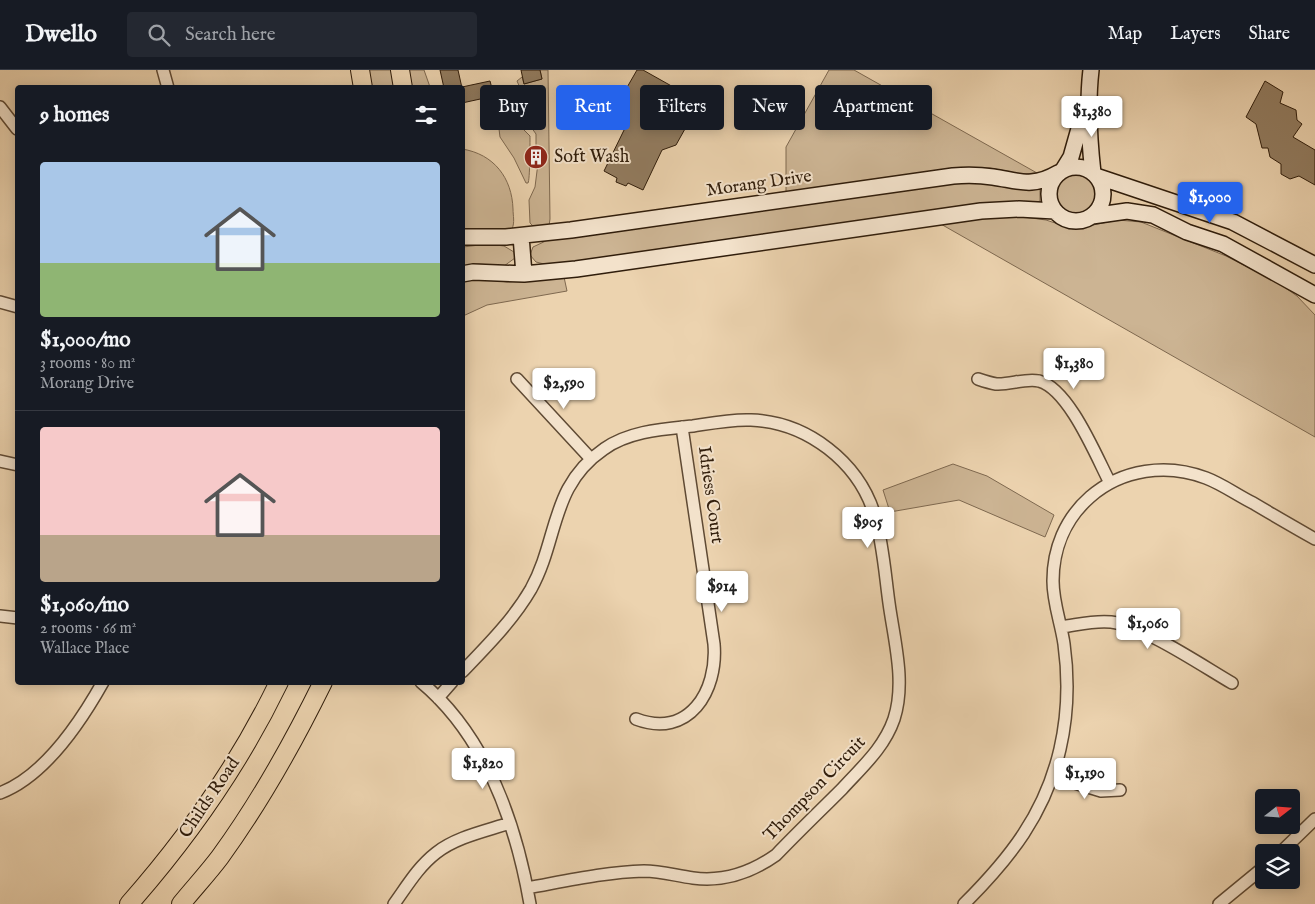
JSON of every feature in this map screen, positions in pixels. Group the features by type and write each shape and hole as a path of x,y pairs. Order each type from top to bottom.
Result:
{"main road":[{"path":"360,70 362,85"},
{"path":"400,70 403,85"},
{"path":"1091,70 1088,93 1071,157 1053,180 1049,196 1055,211 1061,216 1076,221 1092,216 1127,211 1153,215 1187,232 1223,244 1315,295"},
{"path":"1088,93 1095,174 1101,182 1103,197 1097,211 1092,216"},
{"path":"1061,172 1079,167 1233,222 1315,265"},
{"name":"Morang Drive","path":"465,237 521,236 619,224 944,176 984,176 1025,183 1043,181 1061,172"},
{"path":"465,274 484,272 524,274 585,268 962,214 1019,209 1055,211"},
{"path":"521,236 524,274"},
{"name":"Childs Road","path":"129,904 172,853 203,811 251,735 277,685"},
{"path":"181,904 220,857 253,807 303,722 322,685"}],"street":[{"path":"163,70 167,85"},
{"path":"0,107 15,126"},
{"path":"0,302 15,306"},
{"path":"518,379 591,459"},
{"path":"978,379 997,384 1029,380 1038,381 1057,391 1070,408 1110,483"},
{"name":"Thompson Circuit","path":"465,669 511,619 531,588 548,550 555,519 566,490 581,468 604,448 630,436 748,419 796,430 815,438 846,464 857,479 875,514 898,668 899,700 894,718 880,748 870,760 776,854 754,868 740,874 708,879 659,872 631,872 527,888"},
{"name":"Idriess Court","path":"636,719 648,723 662,724 686,715 703,698 713,674 715,661 714,644 682,427"},
{"path":"0,461 15,464"},
{"path":"964,904 995,873 1016,847 1034,816 1052,776 1060,750 1067,706 1068,682 1053,583 1054,565 1061,538 1070,520 1082,504 1110,483 1136,473 1149,470 1179,470 1194,474 1224,487 1315,539"},
{"path":"0,616 15,618"},
{"path":"1061,627 1096,622 1121,624 1150,636 1232,683"},
{"path":"0,793 22,782 49,759 101,685"},
{"path":"424,685 438,698 469,739 484,763 510,823 530,904"},
{"path":"438,698 449,685"},
{"path":"1052,776 1101,791 1120,790"},
{"path":"1289,844 1315,819"},
{"path":"394,904 420,868 436,853 468,836 510,823"},
{"path":"1219,904 1255,874"}],"shaded area":[{"path":"367,70 394,70 397,85 370,85"},
{"path":"407,70 424,70 429,85 410,85"},
{"path":"540,70 548,70 550,219 549,226 534,227 530,223 529,200 535,187 538,163 545,163 544,152 536,152 536,134 533,130 546,130 546,85 519,85 517,81 522,77 524,84 542,79"},
{"path":"829,70 854,70 881,85 821,85"},
{"path":"815,95 815,130 932,130 932,114 1037,173 1022,174 990,168 961,168 786,193 786,147 795,130 805,130 805,113"},
{"path":"499,130 524,130 530,136 528,183 526,183 514,158 500,137"},
{"path":"465,150 483,156 492,162 505,178 512,198 514,219 512,229 465,230"},
{"path":"1076,175 1089,181 1095,194 1089,207 1076,213 1063,207 1057,194 1063,181"},
{"path":"967,182 1020,189 1040,189 1040,201 1014,202 548,265 536,262 530,255 533,247 550,239 944,183"},
{"path":"1016,216 1046,220 1073,229 1118,220 1141,222 1226,256 1277,282 1297,296 1315,315 1315,437 939,223"},
{"path":"488,244 504,246 514,252 515,258 504,266 479,264 465,266 465,247"},
{"path":"564,277 567,291 487,305 465,315 465,281 485,279 507,282"},
{"path":"953,464 987,476 1054,515 1045,537 959,500 890,512 883,490"}],"building":[{"path":"440,70 458,70 461,85 443,85"},
{"path":"521,70 540,70 542,79 524,84"},
{"path":"637,70 643,70 670,85 640,85 640,130 684,130 676,145 662,150 643,190 628,183 626,186 616,182 617,178 604,171 624,130 630,130 630,85 628,85"},
{"path":"490,81 491,85 480,85 480,99 465,102 465,86"},
{"path":"1265,81 1283,92 1280,103 1296,110 1297,120 1302,124 1293,137 1315,150 1315,185 1299,176 1290,179 1281,174 1281,164 1270,157 1268,148 1262,148 1256,124 1246,117"},
{"name":"Soft Wash","path":"544,151 545,163 528,163 528,152"}],"place":[{"name":"Soft Wash","path":"536,157"}]}
